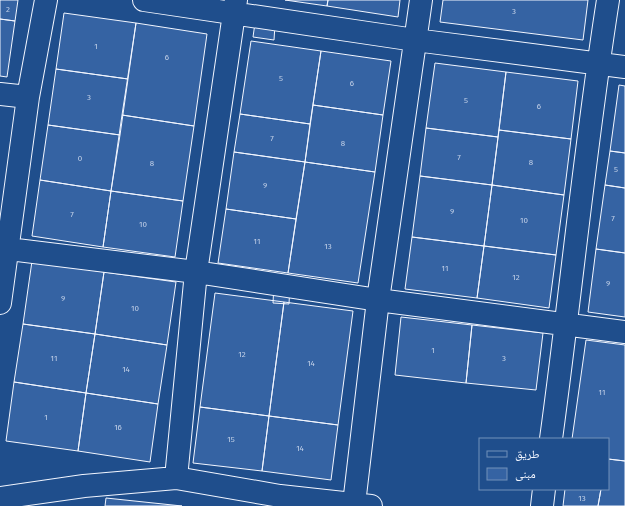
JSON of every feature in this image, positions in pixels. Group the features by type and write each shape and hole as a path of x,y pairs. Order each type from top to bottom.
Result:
{"street":[{"path":"0,302 4,249 28,97 46,0"},
{"path":"144,0 234,6 415,40 625,67"},
{"path":"0,498 84,486 176,478 280,501 362,505 378,300 421,0"},
{"path":"551,438 567,324 598,63 608,0"},
{"path":"176,478 196,272 234,6"},
{"path":"0,94 28,97"},
{"path":"4,249 196,272 378,300 625,332"},
{"path":"542,506 544,490"}],"building":[{"path":"0,0 18,0 15,21 0,19"},
{"path":"285,0 328,0 327,6"},
{"path":"328,0 400,0 398,17 327,6"},
{"path":"443,0 588,0 583,40 440,22"},
{"path":"64,13 136,23 128,79 56,69"},
{"path":"0,19 15,21 7,77 0,76"},
{"path":"136,23 207,34 194,126 122,115"},
{"path":"255,23 275,25 274,40 253,37"},
{"path":"251,41 321,51 310,124 240,114"},
{"path":"321,51 391,61 383,115 313,105"},
{"path":"435,63 506,72 498,137 426,128"},
{"path":"56,69 128,79 120,135 48,125"},
{"path":"506,72 578,81 571,139 499,130"},
{"path":"619,85 625,86 625,153 610,151"},
{"path":"313,105 383,115 375,172 305,162"},
{"path":"240,114 310,124 305,162 234,152"},
{"path":"122,115 194,126 183,201 111,191"},
{"path":"48,125 120,135 111,191 40,180"},
{"path":"426,128 498,137 492,185 420,176"},
{"path":"499,130 571,139 564,195 492,185"},
{"path":"610,151 625,153 625,188 605,185"},
{"path":"234,152 305,162 296,219 226,209"},
{"path":"305,162 375,172 358,283 288,273"},
{"path":"420,176 492,185 484,246 412,237"},
{"path":"40,180 111,191 103,247 32,236"},
{"path":"492,185 564,195 556,255 484,246"},
{"path":"605,185 625,188 625,253 596,249"},
{"path":"111,191 183,201 175,257 103,247"},
{"path":"226,209 296,219 288,273 218,263"},
{"path":"412,237 484,246 477,298 405,289"},
{"path":"484,246 556,255 549,308 477,298"},
{"path":"596,249 625,253 625,317 588,312"},
{"path":"32,261 104,272 95,334 23,324"},
{"path":"104,272 176,282 167,345 95,334"},
{"path":"274,283 290,284 289,304 273,303"},
{"path":"215,293 284,302 269,416 200,407"},
{"path":"284,302 353,311 338,425 269,416"},
{"path":"401,317 472,325 466,383 395,375"},
{"path":"23,324 95,334 86,393 14,382"},
{"path":"472,325 543,333 536,390 466,383"},
{"path":"95,334 167,345 158,404 86,393"},
{"path":"586,340 625,345 625,461 609,459 609,438 572,438"},
{"path":"14,382 86,393 78,451 6,441"},
{"path":"86,393 158,404 150,462 78,451"},
{"path":"200,407 269,416 262,471 193,463"},
{"path":"269,416 338,425 331,480 262,471"},
{"path":"609,459 625,461 625,506 598,506 601,490 609,490"},
{"path":"565,490 601,490 598,506 563,506"},
{"path":"106,498 182,506 105,506"}]}
